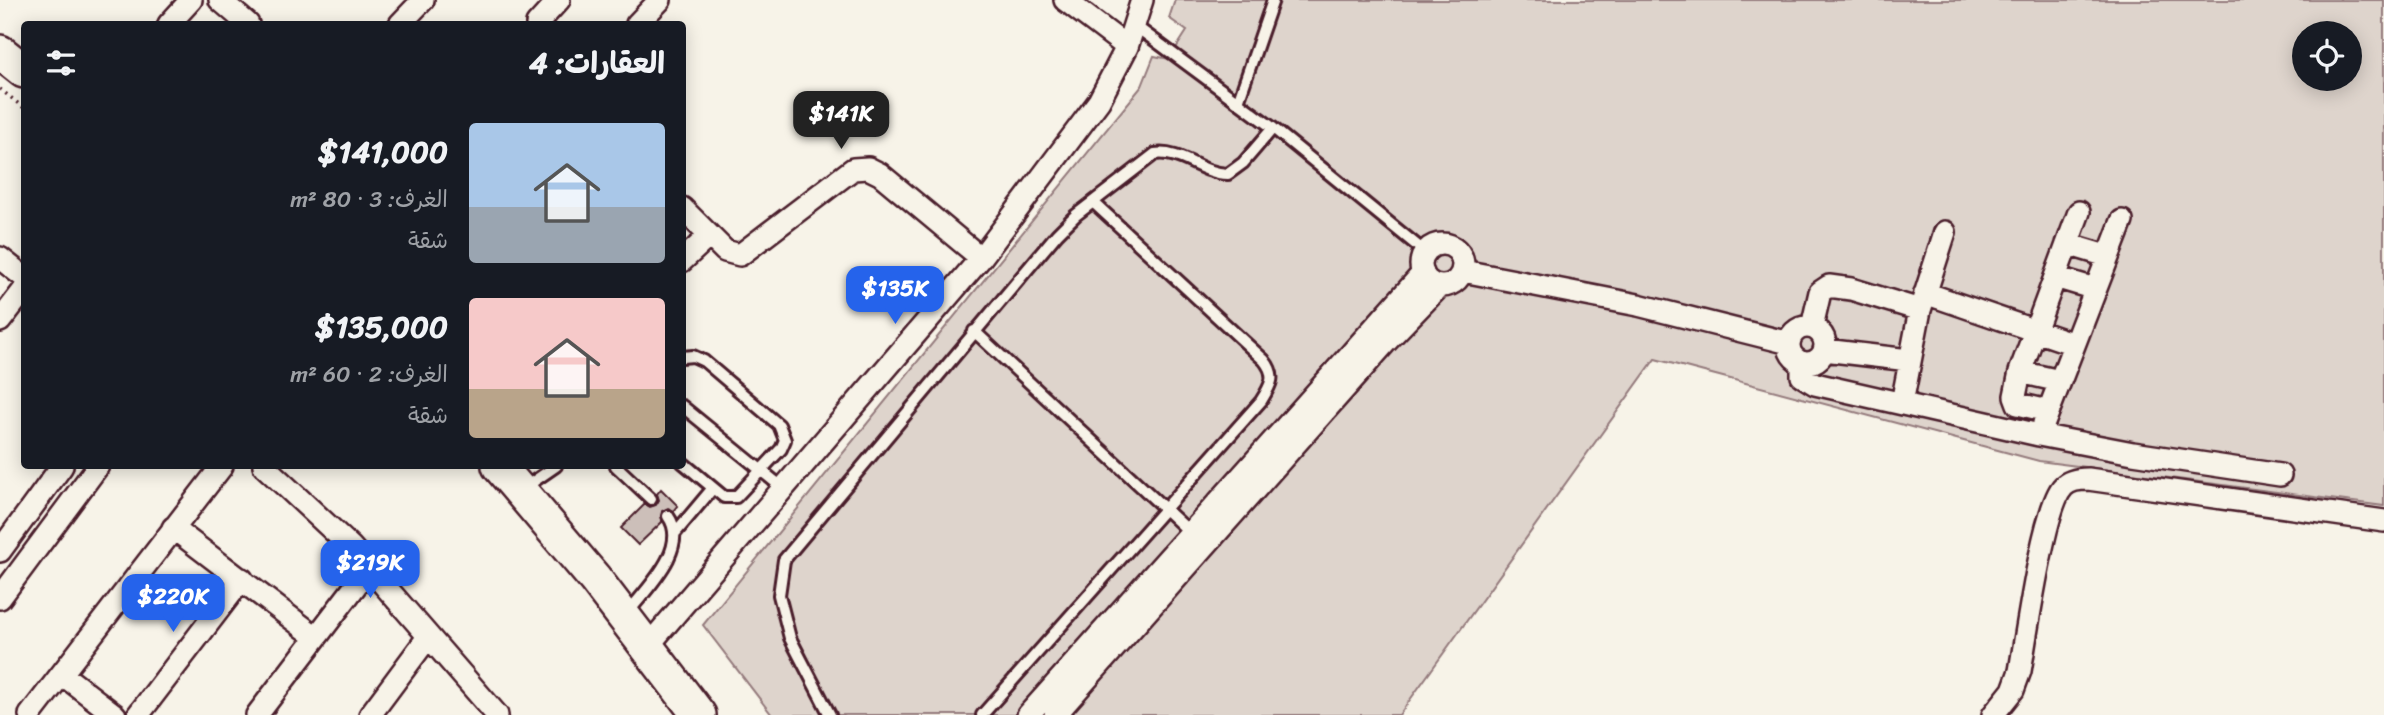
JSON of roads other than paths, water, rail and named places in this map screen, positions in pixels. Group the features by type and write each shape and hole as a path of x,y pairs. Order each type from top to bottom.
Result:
{"main road":[{"path":"0,52 21,69"},
{"path":"502,469 522,490 625,618 699,715"}],"street":[{"path":"173,21 191,0"},
{"path":"220,0 244,21"},
{"path":"403,21 423,0"},
{"path":"540,21 559,0"},
{"path":"640,21 660,0"},
{"path":"1065,0 1127,47"},
{"path":"647,648 981,258 1099,101 1127,47 1142,0"},
{"path":"686,212 725,251 740,255 853,169 868,168 880,174 981,258"},
{"path":"2048,411 2016,403 2015,396 2020,372 2079,212"},
{"path":"2039,435 2122,221"},
{"path":"1902,403 1922,302 1945,232"},
{"path":"686,257 709,236"},
{"path":"1440,243 1452,246 1461,254 1463,271 1454,283 1431,280 1421,262 1425,251 1440,243"},
{"path":"2067,244 2107,256"},
{"path":"0,258 21,275"},
{"path":"1463,271 1637,305 1789,343"},
{"path":"2055,277 2095,289"},
{"path":"1028,715 1197,540 1431,280"},
{"path":"1812,327 1819,292 1829,286 1922,302 2035,331 2074,344"},
{"path":"0,321 21,293"},
{"path":"1812,327 1821,334 1824,350 1816,360 1802,362 1793,355 1789,343 1795,332 1812,327"},
{"path":"1824,350 1909,360"},
{"path":"1802,362 1802,376 1807,381 2039,435 2133,453 2280,475"},
{"path":"2020,372 2060,381"},
{"path":"0,551 60,469"},
{"path":"0,598 96,469"},
{"path":"30,715 220,469"},
{"path":"267,469 370,567 495,715"},
{"path":"1993,715 2013,690 2020,671 2050,511 2063,486 2070,482 2088,479 2384,522"},
{"path":"173,528 316,636"},
{"path":"1055,715 1197,540"},
{"path":"257,715 370,567"},
{"path":"138,715 242,579"},
{"path":"370,715 428,638"},
{"path":"63,675 114,715"}],"lane":[{"path":"1238,102 1273,0"},
{"path":"1134,24 1273,128 1425,251"},
{"path":"830,715 790,638 779,595 785,560 1057,234 1093,202 1155,154 1168,154 1210,171 1228,174 1243,163 1273,128"},
{"path":"982,715 1164,507 1261,401 1270,386 1273,373 1264,360 1093,202"},
{"path":"974,331 1197,540"},
{"path":"686,357 693,356 705,361 783,429 783,444 762,471 736,497 724,497 686,465"},
{"path":"686,409 784,489"},
{"path":"522,490 552,469"},
{"path":"620,469 651,499"},
{"path":"625,618 672,554 676,532 713,488"},
{"path":"668,516 676,532"}]}
